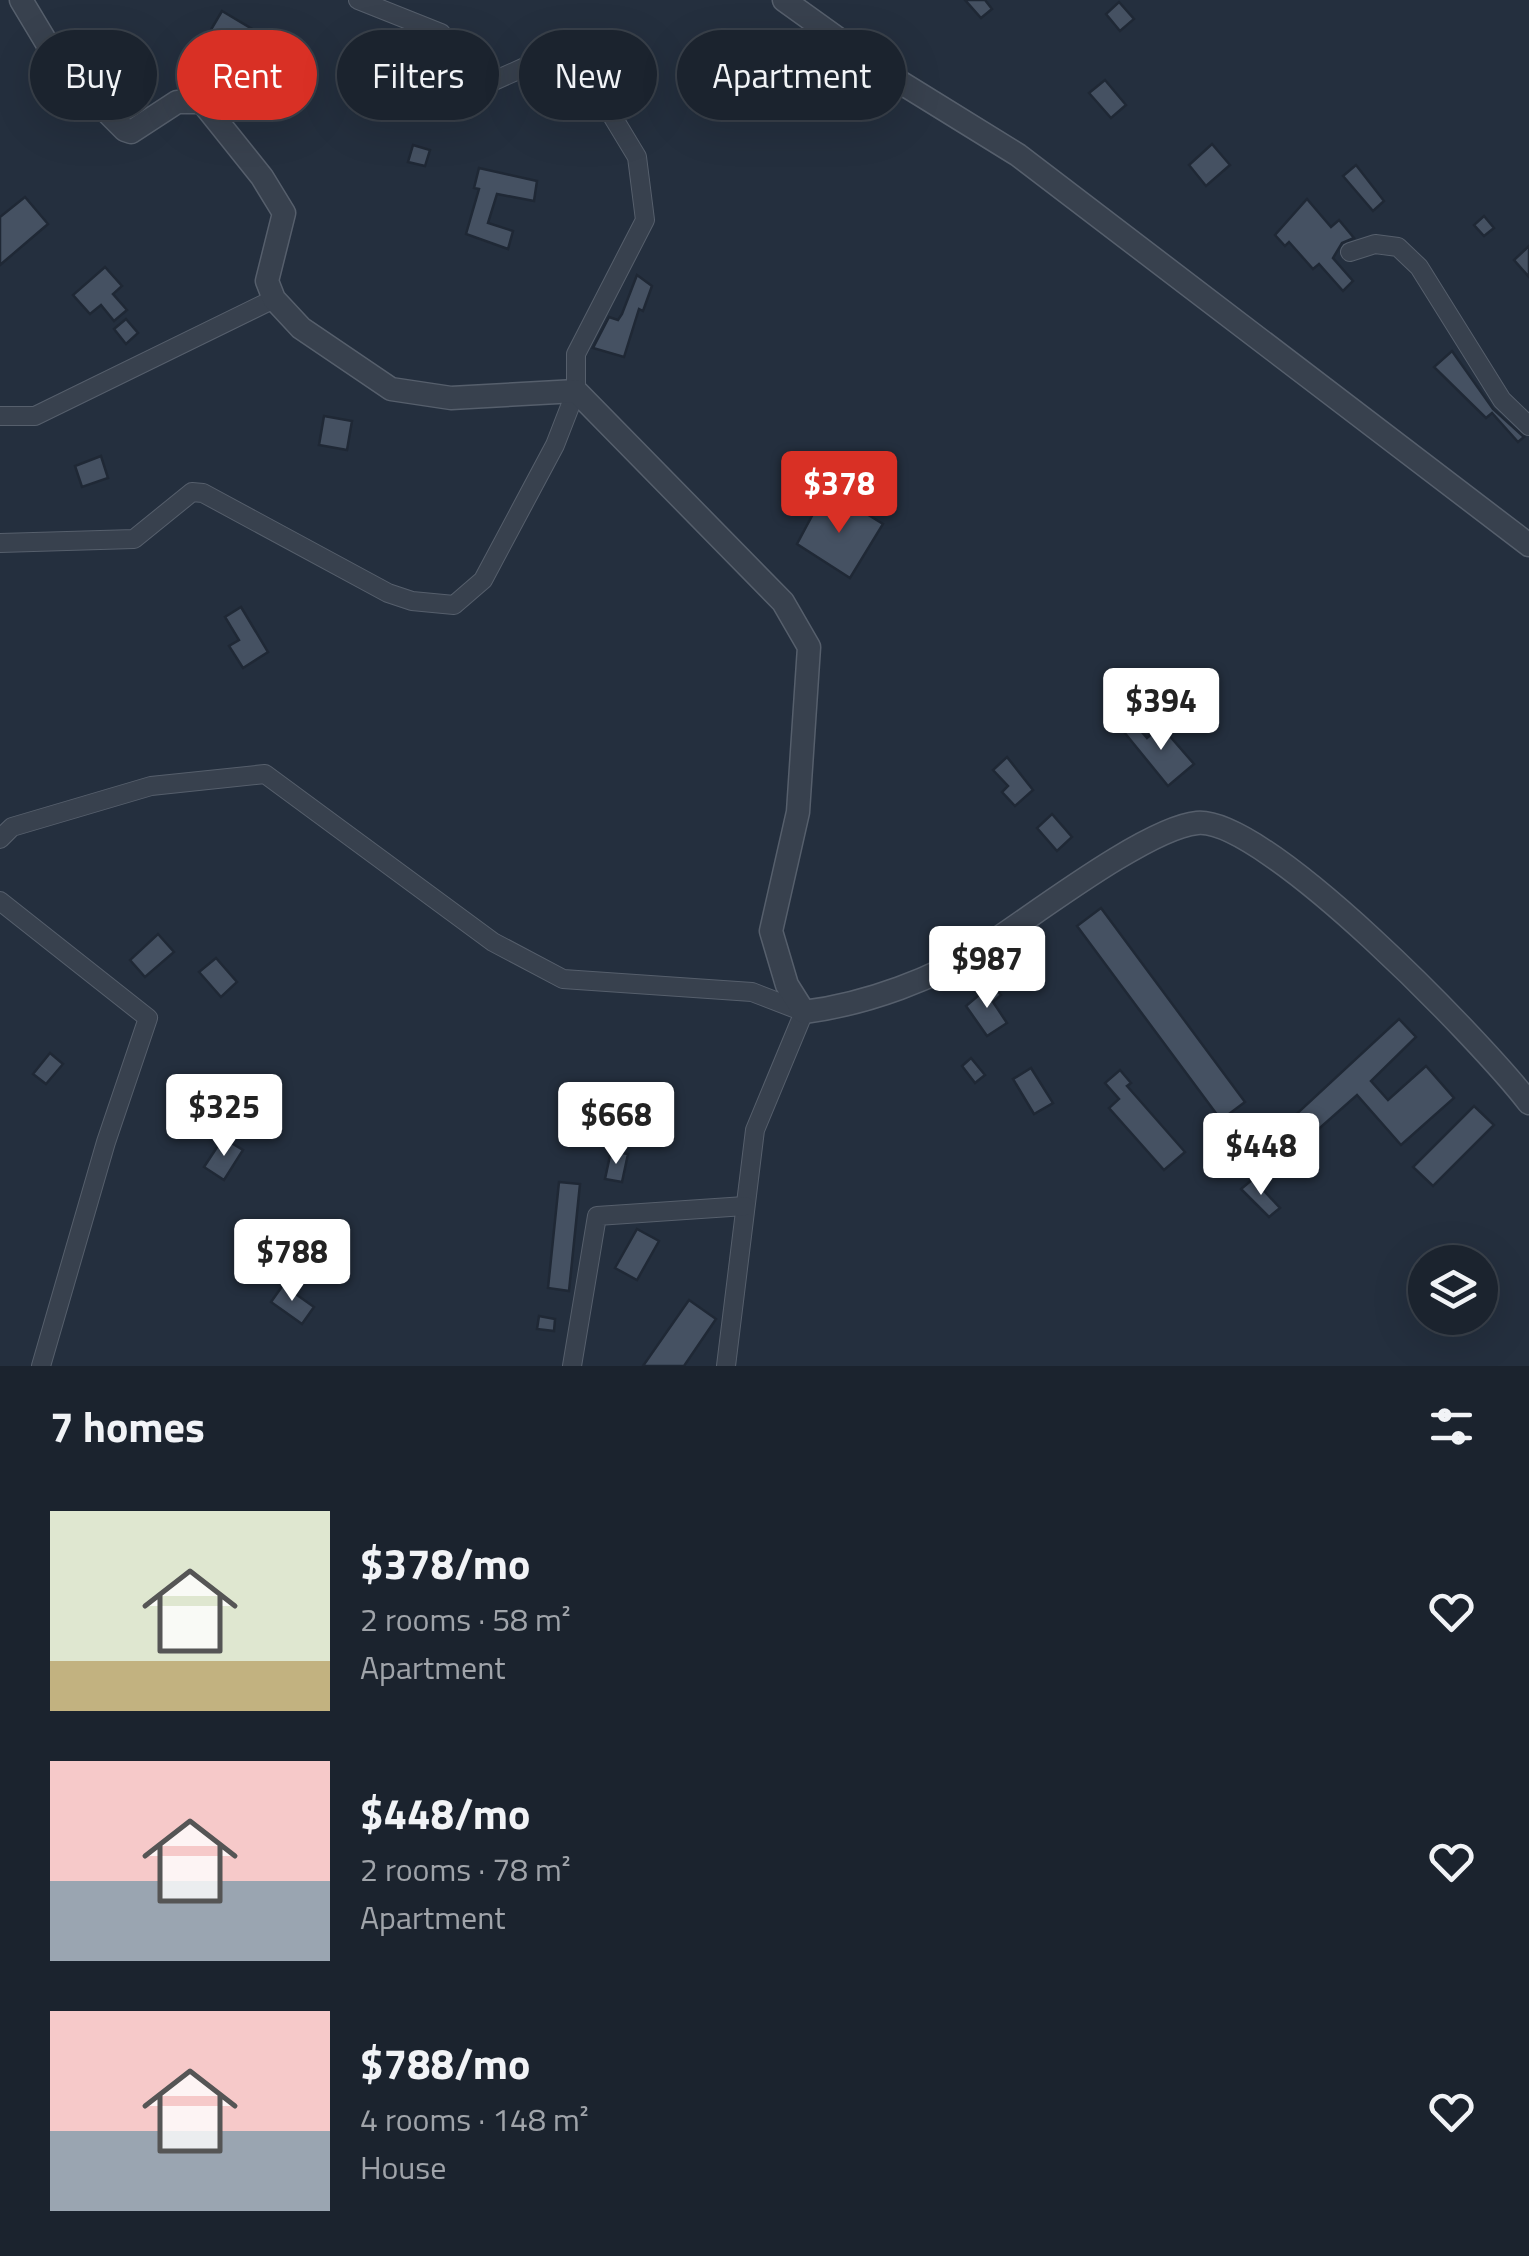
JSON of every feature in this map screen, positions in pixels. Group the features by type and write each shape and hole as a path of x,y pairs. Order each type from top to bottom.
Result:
{"street":[{"path":"20,0 60,65 124,130 131,132 190,99 202,102 232,136 284,213 267,281 274,299 301,328 392,389 451,398 576,391 784,602 809,647 810,687 798,812 771,931 787,986 804,1012"},
{"path":"0,543 134,539 184,495 203,493 388,593 412,602 454,605 483,580 555,446 576,391 576,354 645,220 637,156 605,104 525,67 487,84 478,81 440,33 358,0"},
{"path":"784,0 887,74 1018,155 1529,545"},
{"path":"1350,252 1374,244 1398,247 1419,267 1502,400 1529,426"},
{"path":"0,416 35,416 274,299"},
{"path":"0,839 12,827 152,786 266,774 493,942 564,980 752,992 804,1012 861,1000 923,978 985,947 1090,876 1163,836 1197,823 1215,825 1265,850 1436,996 1529,1102"},
{"path":"0,901 148,1018 106,1142 41,1366"},
{"path":"726,1366 755,1130 804,1012"},
{"path":"572,1366 598,1216 745,1206"}],"building":[{"path":"965,0 985,0 992,9 981,18"},
{"path":"1119,2 1134,19 1120,31 1106,14"},
{"path":"222,11 254,30 211,30"},
{"path":"1105,80 1126,105 1111,118 1089,93"},
{"path":"1212,144 1230,165 1206,186 1189,165"},
{"path":"413,145 430,150 425,166 408,162"},
{"path":"1356,165 1384,201 1373,211 1343,176"},
{"path":"479,168 537,181 534,201 497,194 488,223 513,231 508,249 466,234 479,189 474,188"},
{"path":"25,197 48,224 0,265 0,217"},
{"path":"1307,199 1331,227 1339,220 1354,238 1342,243 1333,258 1353,281 1343,291 1319,264 1313,269 1289,242 1285,246 1275,235"},
{"path":"1484,216 1494,228 1484,236 1474,225"},
{"path":"1529,246 1529,277 1514,260"},
{"path":"105,267 122,286 113,294 127,310 114,321 101,305 90,314 73,295"},
{"path":"637,275 652,286 643,311 639,309 624,357 593,348 609,317 618,320 622,314"},
{"path":"126,319 138,333 126,344 114,329"},
{"path":"1452,351 1493,409 1524,437 1518,442 1492,413 1486,418 1434,367"},
{"path":"324,416 352,421 347,450 319,445"},
{"path":"101,456 108,478 82,487 75,466"},
{"path":"822,497 850,512 854,506 883,524 850,578 797,544"},
{"path":"241,607 268,652 243,668 229,646 239,640 225,617"},
{"path":"1134,723 1147,738 1161,726 1194,764 1168,786 1124,732"},
{"path":"1007,757 1033,790 1015,806 1002,792 1008,786 993,770"},
{"path":"1052,814 1072,837 1057,851 1037,828"},
{"path":"1101,908 1245,1102 1221,1120 1077,926"},
{"path":"158,934 174,952 145,977 130,960"},
{"path":"216,958 237,982 221,997 199,972"},
{"path":"992,984 1001,995 993,1002 1007,1023 987,1036 966,1006"},
{"path":"1399,1019 1416,1037 1371,1081 1388,1100 1426,1066 1454,1098 1401,1145 1357,1095 1278,1165 1262,1146"},
{"path":"50,1053 63,1064 46,1084 33,1074"},
{"path":"971,1058 985,1075 975,1083 962,1066"},
{"path":"1031,1068 1053,1103 1034,1114 1013,1079"},
{"path":"1120,1070 1131,1083 1127,1086 1185,1152 1164,1170 1109,1108 1119,1099 1105,1083"},
{"path":"1474,1106 1494,1125 1433,1186 1413,1167"},
{"path":"223,1138 243,1150 224,1180 204,1167"},
{"path":"611,1151 628,1154 622,1182 605,1179"},
{"path":"1253,1179 1280,1208 1269,1217 1241,1189"},
{"path":"559,1182 580,1184 569,1291 548,1288"},
{"path":"637,1229 659,1241 637,1280 615,1268"},
{"path":"283,1285 314,1307 302,1324 271,1302"},
{"path":"689,1300 716,1319 684,1366 643,1366"},
{"path":"539,1316 555,1319 554,1331 537,1329"}]}
